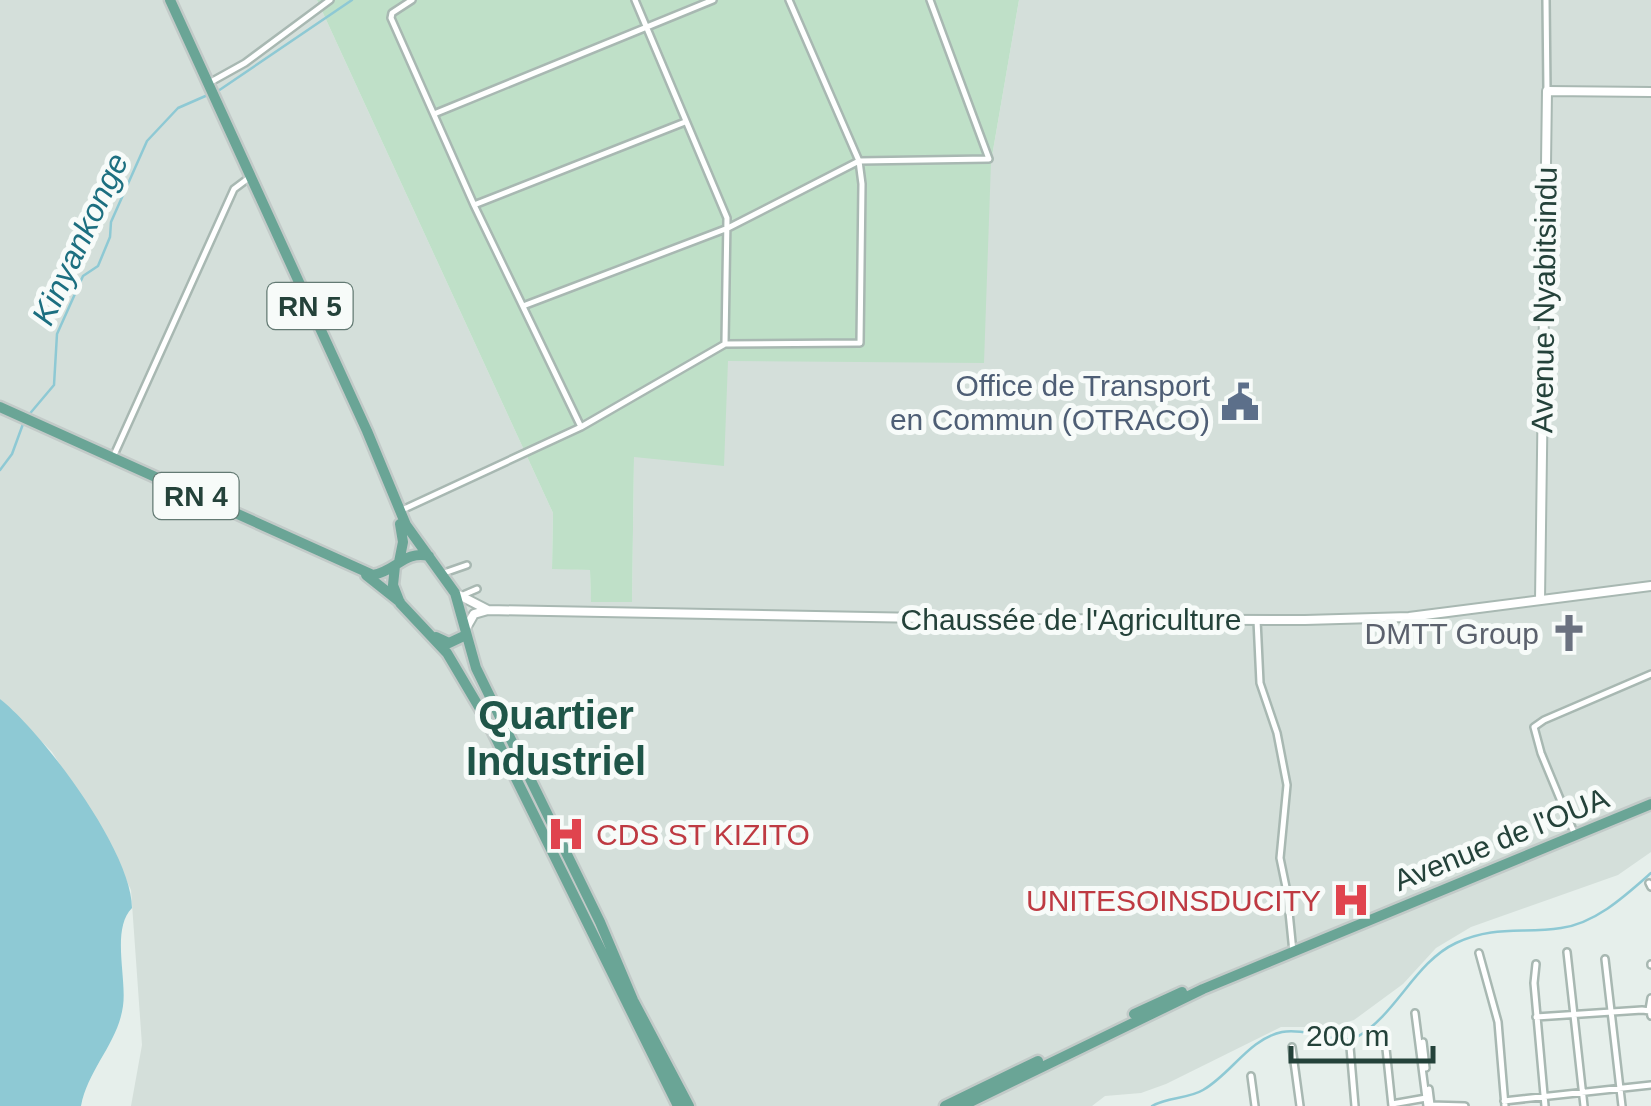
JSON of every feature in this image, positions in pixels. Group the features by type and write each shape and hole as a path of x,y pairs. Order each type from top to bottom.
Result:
{"main road":[{"name":"RN 5","path":"166,0 400,514"},
{"name":"RN 4","path":"0,407 360,570 400,602"},
{"path":"400,514 459,594 476,668 545,824"},
{"path":"400,514 403,542 394,585 400,602 447,652 545,824 633,1000 673,1085 678,1106"},
{"path":"360,570 380,575 412,554 430,556"},
{"path":"434,636 449,643 466,632"},
{"name":"Avenue de l'OUA","path":"962,1106 1178,993 1203,989 1651,804"},
{"name":"Avenue de l'OUA","path":"944,1106 1156,1007"},
{"path":"673,1085 689,1106"}],"street":[{"path":"209,92 330,0"},
{"path":"412,0 392,13 392,18 474,205 581,427"},
{"path":"635,0 728,228 725,344"},
{"path":"434,114 713,0"},
{"path":"400,514 581,427 725,344 860,343 859,161 788,0"},
{"path":"523,306 728,228 859,161 989,159 930,0"},
{"name":"Avenue Nyabitsindu","path":"1540,600 1546,0"},
{"path":"1547,91 1651,92"},
{"path":"474,205 686,122"},
{"path":"112,458 234,189 248,178"},
{"path":"444,573 466,565"},
{"name":"Chaussée de l'Agriculture","path":"459,594 488,610 977,620 1258,620 1409,618 1651,586"},
{"path":"459,594 477,589"},
{"path":"466,632 474,614 488,610"},
{"path":"1258,620 1260,683 1277,732 1287,785 1280,858 1288,892 1293,952"},
{"path":"1575,835 1534,727 1651,674"},
{"path":"1567,952 1584,1106"},
{"path":"1479,953 1498,1022 1504,1104 1651,1086"},
{"path":"1605,959 1622,1106"},
{"path":"1536,964 1536,1018 1545,1106"},
{"path":"1536,1018 1612,1011 1650,1014 1651,998"},
{"path":"1414,1012 1428,1104"},
{"path":"1385,1038 1392,1105 1465,1106"},
{"path":"1423,1042 1428,1104"},
{"path":"1350,1047 1355,1106"},
{"path":"1292,1048 1300,1106"},
{"path":"1251,1076 1255,1106"}],"shaded area":[{"path":"0,0 317,0 553,513 552,568 590,570 591,598 632,601 634,457 728,361 991,162 1019,0 1651,0 1651,852 1618,875 1471,927 1436,948 1403,984 1354,1020 1331,1027 1281,1027 1166,1084 1141,1093 1105,1096 1092,1106 131,1106 142,1045 131,890 105,835 52,752 0,699"}],"green space":[{"path":"317,0 1019,0 991,162 984,363 728,361 724,466 634,457 632,602 591,602 590,570 552,569 553,513"}],"water":[{"path":"0,699 39,739 82,796 102,826 128,884 132,908 122,928 123,1006 81,1106 0,1106"}],"waterway":[{"name":"Kinyankonge","path":"218,91 352,0"},
{"name":"Kinyankonge","path":"27,417 54,385 57,334 83,276 98,266 110,237 111,222 147,141 178,108 210,94"},
{"name":"Kinyankonge","path":"0,470 12,454 23,424"},
{"path":"1152,1106 1203,1090 1270,1036 1291,1031 1341,1039 1357,1037 1383,1016 1429,963 1456,943 1497,932 1547,930 1586,921 1651,873"}],"place":[{"name":"Office de Transport en Commun (OTRACO)","path":"1240,402"},
{"name":"DMTT Group","path":"1569,633"},
{"name":"CDS ST KIZITO","path":"566,834"},
{"name":"UNITESOINSDUCITY","path":"1351,900"}],"district":[{"name":"Quartier Industriel","path":"556,738"}]}
